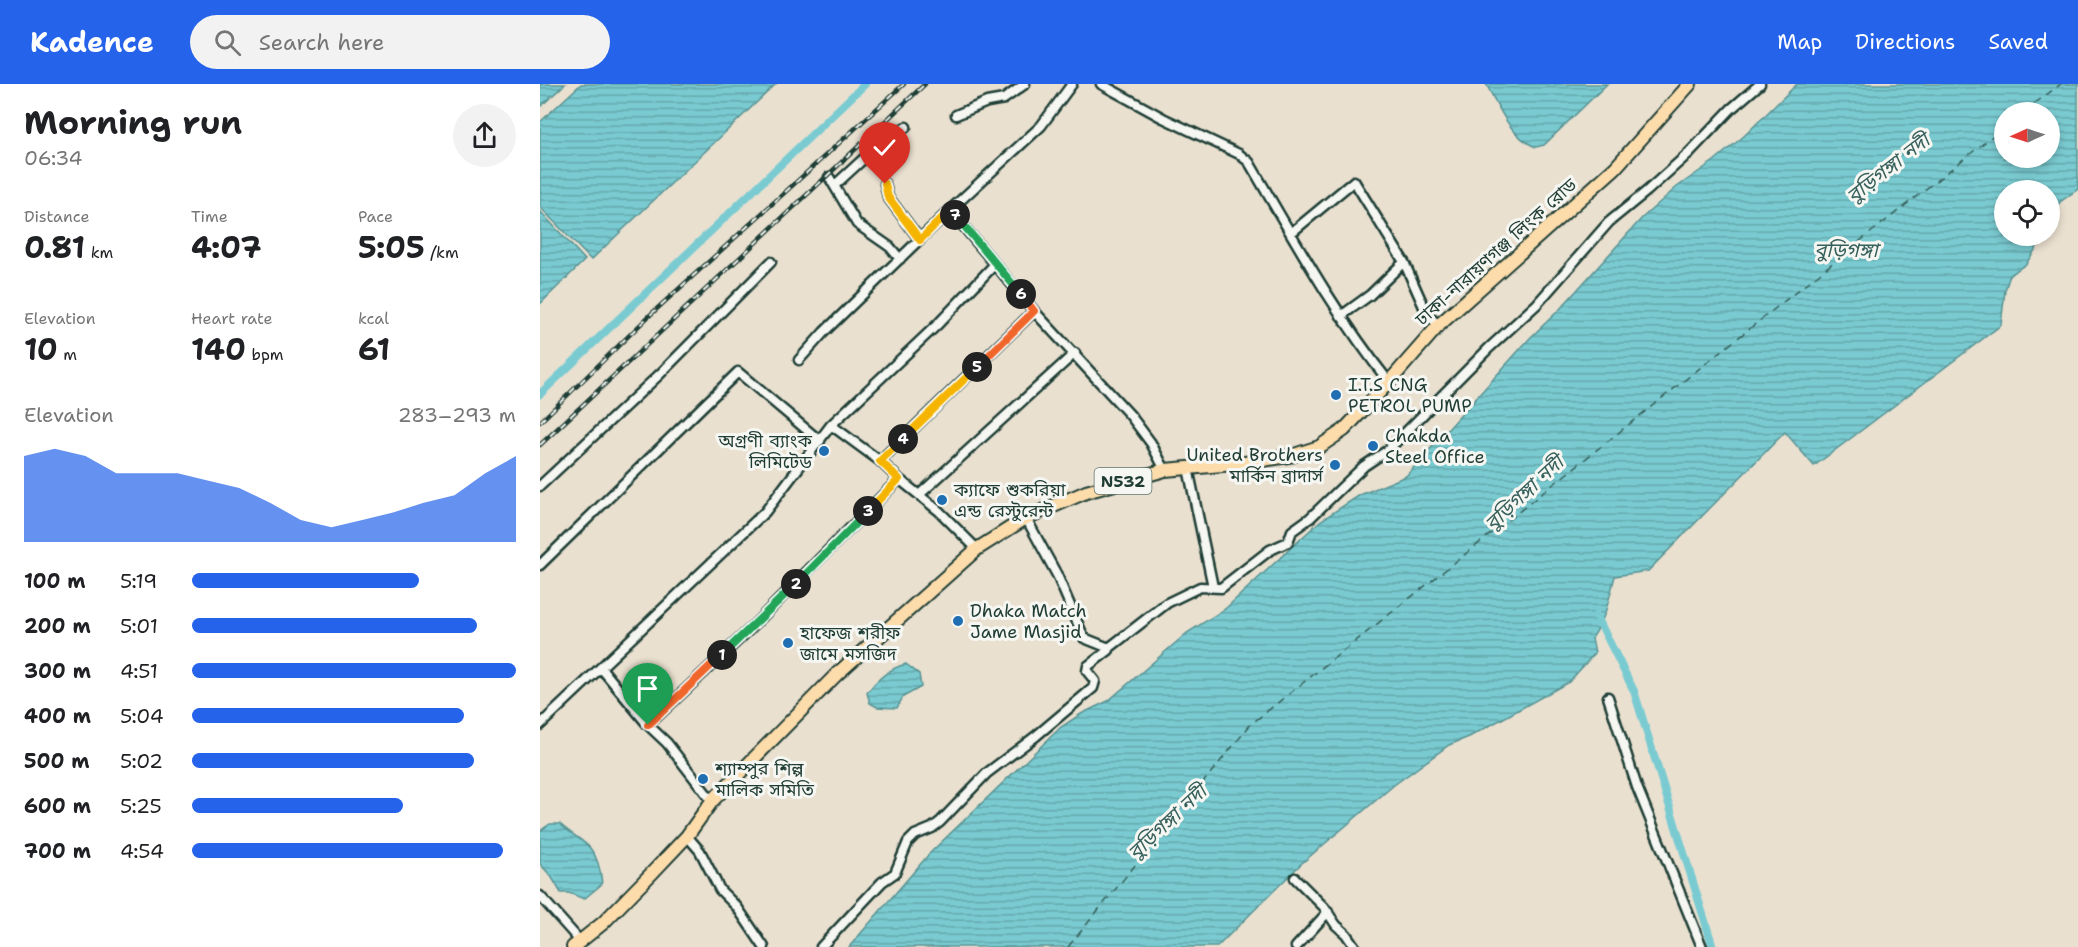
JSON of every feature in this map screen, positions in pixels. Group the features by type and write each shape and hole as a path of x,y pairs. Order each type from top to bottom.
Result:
{"highway":[{"name":"ঢাকা-নারায়ণগঞ্জ লিংক রোড","path":"577,944 616,910 687,836 712,801 837,674 977,549 1026,518 1086,492 1165,470 1245,463 1319,447 1344,430 1439,325 1615,168 1690,84"}],"street":[{"path":"956,115 987,102 1004,99 1025,84"},
{"path":"799,360 824,332 950,210 1041,126 1072,84"},
{"path":"1101,84 1163,118 1239,154 1249,162 1341,316 1389,382"},
{"path":"821,947 882,882 895,873 908,842 915,835 940,822 987,772 1036,736 1093,688 1095,681 1088,671 1088,666 1110,651 1109,648 1167,603 1200,587 1221,588 1270,549 1288,542 1292,531 1310,518 1364,466 1388,450 1489,348 1537,304 1610,222 1680,161 1731,109 1760,84"},
{"path":"835,185 885,139 906,127"},
{"path":"829,177 857,224 890,247 900,259"},
{"path":"1291,233 1354,181 1404,262 1428,316 1439,325"},
{"path":"885,184 888,197 920,240"},
{"path":"950,210 1034,311 1130,415 1151,443 1165,470"},
{"path":"540,486 660,374 771,262"},
{"path":"1341,316 1370,295 1404,262"},
{"path":"540,725 602,669 622,646 700,576 765,512 831,425 938,324 995,264"},
{"path":"880,461 1034,311"},
{"path":"919,495 1075,353"},
{"path":"540,565 738,372 820,441"},
{"path":"831,425 880,461 939,511 977,549"},
{"path":"1188,468 1213,587"},
{"path":"648,725 750,629 899,479"},
{"path":"1026,518 1057,575 1084,638 1109,648"},
{"path":"602,669 648,725 667,743 712,801"},
{"path":"1608,697 1637,787 1702,947"},
{"path":"687,836 700,851 720,890 737,908 764,947"},
{"path":"1295,878 1328,912 1355,947"},
{"path":"540,896 577,944"},
{"path":"1296,947 1328,912"}],"water":[{"path":"540,84 565,84 540,107"},
{"path":"581,84 776,84 591,260 540,207 540,122"},
{"path":"1486,84 1607,84 1544,145 1536,147 1512,129"},
{"name":"বুড়িগঙ্গা","path":"1797,84 2078,84 2078,189 2060,202 2060,180 1994,180 1994,246 2038,246 2026,264 2010,275 2005,290 2001,325 1814,466 1785,432 1648,571 1615,576 1604,616 1592,638 1595,653 1569,682 1469,737 1449,745 1394,785 1302,863 1217,947 849,947 930,853 1061,727 1108,701 1187,633 1225,609 1320,521 1360,495 1406,476 1642,218 1677,187 1744,136"},
{"path":"540,211 585,260 540,304"},
{"path":"906,664 919,674 921,687 903,697 897,708 877,707 870,703 867,693 875,684 884,675"},
{"path":"550,824 560,824 587,845 595,856 602,884 584,899 569,893 561,893 551,876 540,864 540,831"}],"waterway":[{"path":"540,394 865,84"},
{"path":"1596,615 1634,691 1713,947"}],"ferry route":[{"path":"2037,102 2061,84"},
{"path":"1068,947 1251,724 1994,135"}],"railway":[{"path":"540,422 649,316 904,84"},
{"path":"540,445 925,84"}],"place":[{"name":"I.T.S CNG PETROL PUMP","path":"1336,395"},
{"name":"Chakda Steel Office","path":"1373,446"},
{"name":"অগ্রণী ব্যাংক লিমিটেড","path":"824,451"},
{"name":"United Brothers মার্কিন ব্রাদার্স","path":"1335,465"},
{"name":"ক্যাফে শুকরিয়া এন্ড রেস্টুরেন্ট","path":"942,500"},
{"name":"Dhaka Match Jame Masjid","path":"958,621"},
{"name":"হাফেজ শরীফ জামে মসজিদ","path":"788,643"},
{"name":"শ্যাম্পুর শিল্প মালিক সমিতি","path":"703,779"}],"route":[{"path":"648,725 750,629 899,479 880,461 1034,311 950,210 920,240 888,197 885,184"}],"water label":[{"name":"বুড়িগঙ্গা নদী","path":"1888,168"},
{"name":"বুড়িগঙ্গা নদী","path":"1524,493"},
{"name":"বুড়িগঙ্গা নদী","path":"1167,822"}]}
